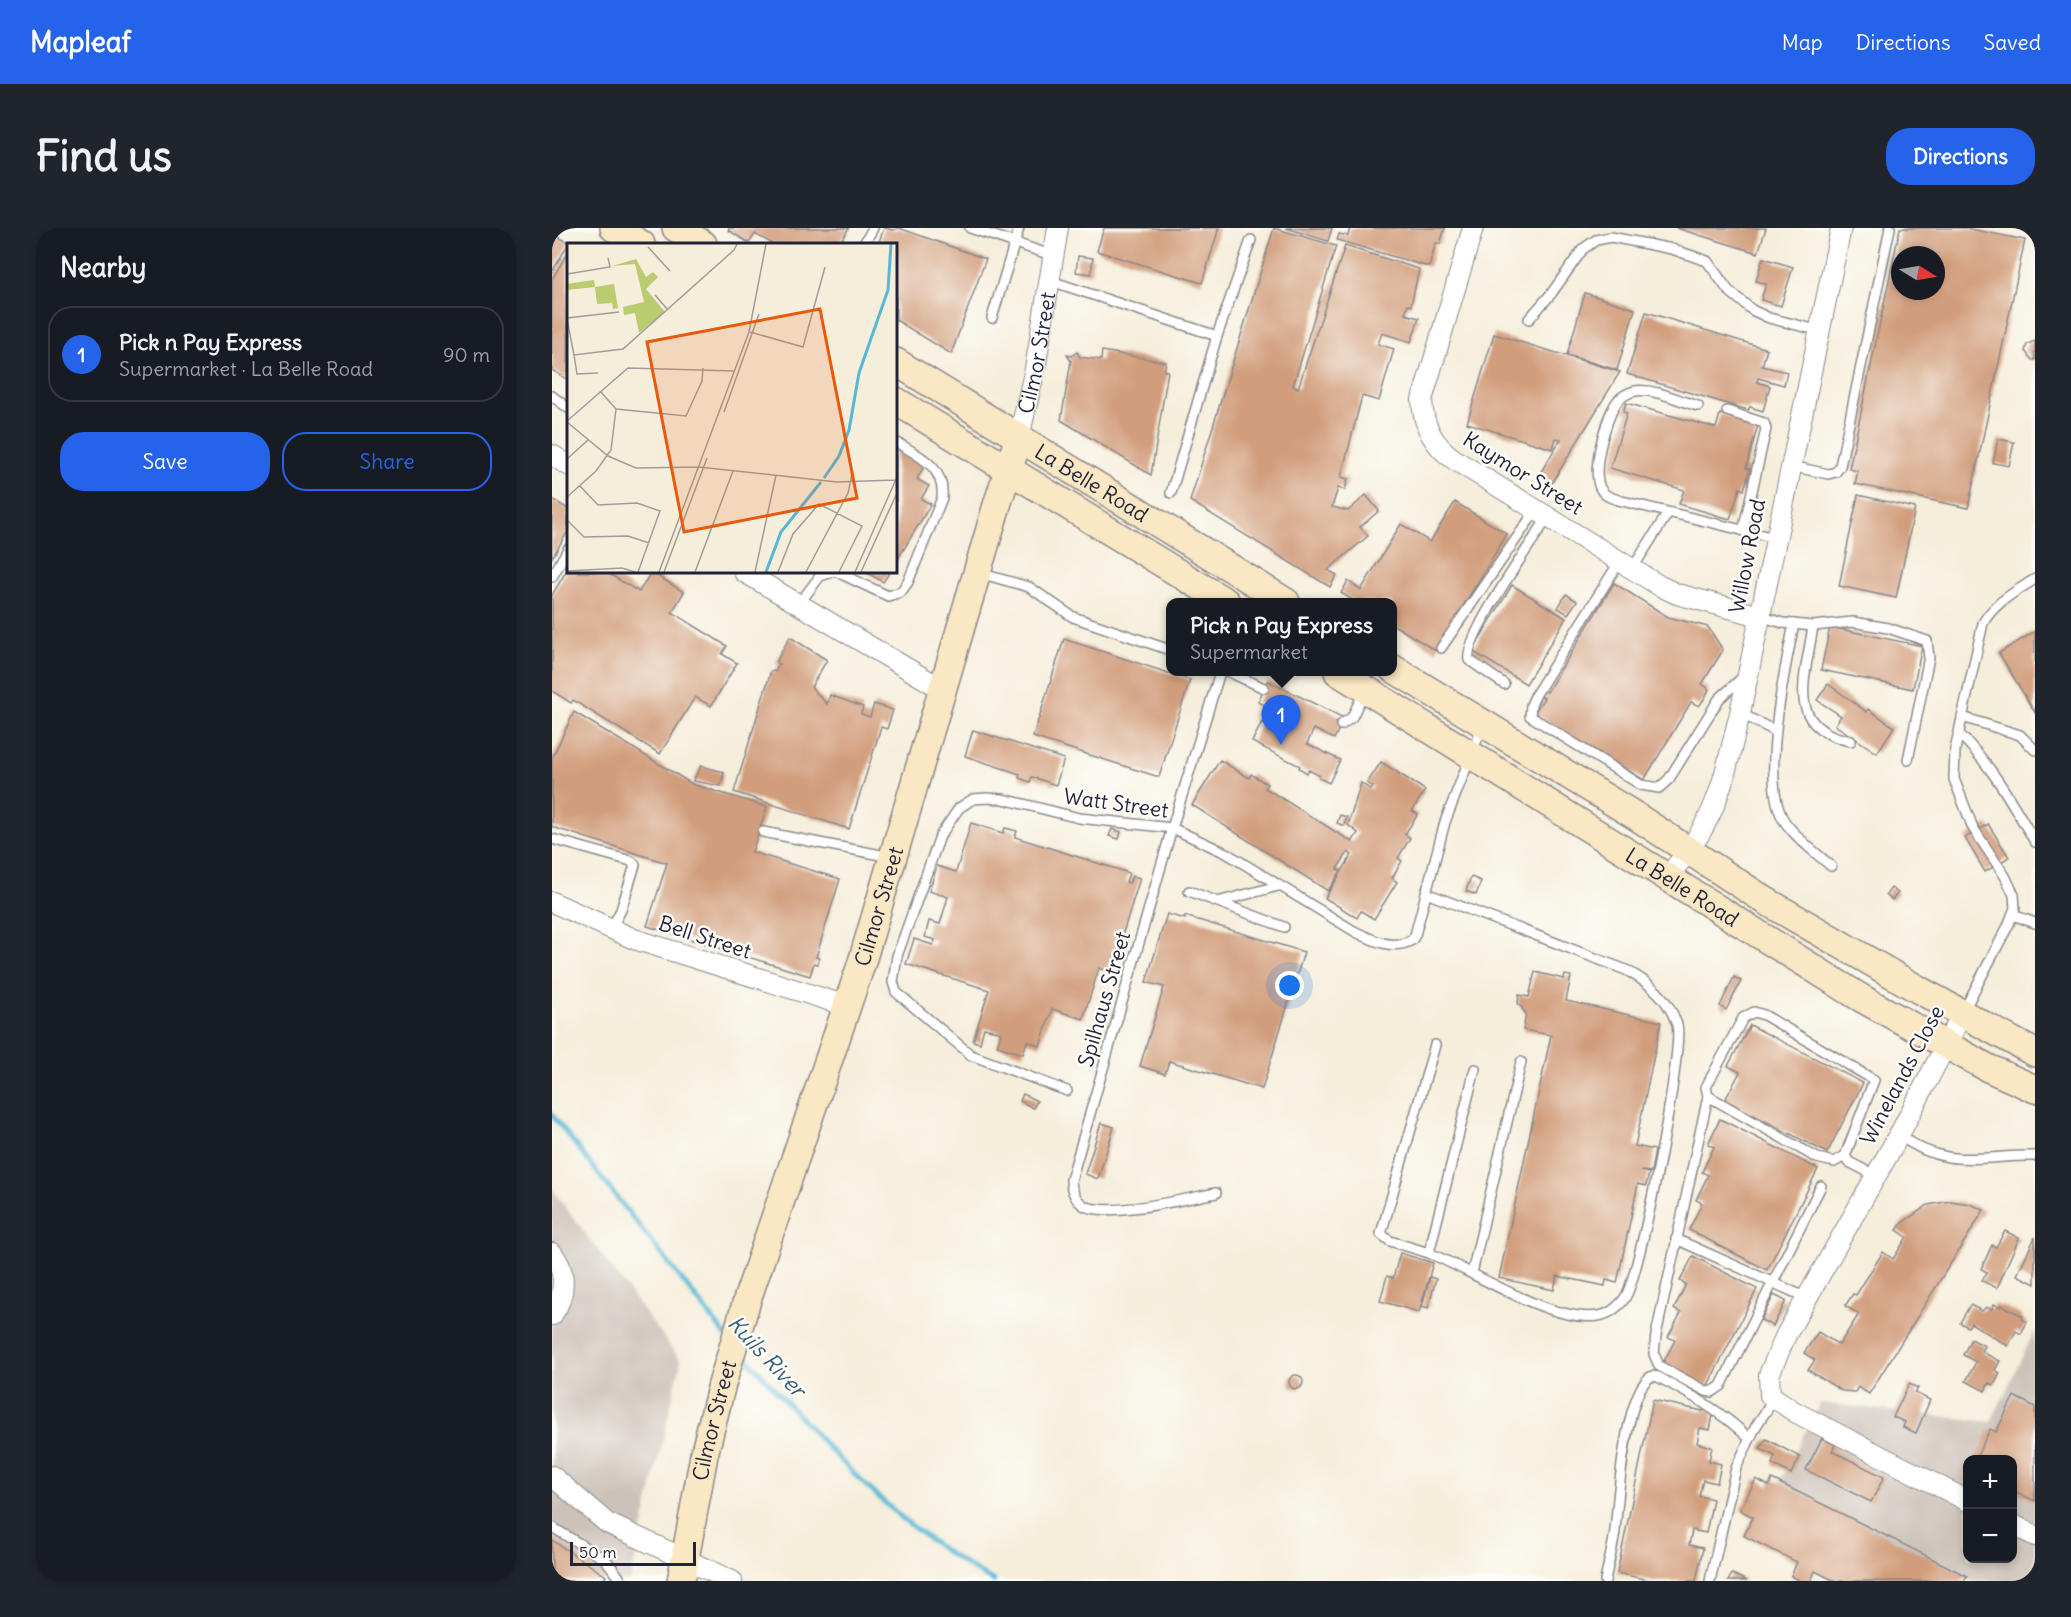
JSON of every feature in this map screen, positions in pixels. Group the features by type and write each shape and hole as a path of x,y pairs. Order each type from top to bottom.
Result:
{"main road":[{"path":"614,228 639,243"},
{"path":"676,228 701,243"},
{"name":"La Belle Road","path":"897,363 1278,598"},
{"name":"La Belle Road","path":"897,402 1218,598"},
{"name":"Cilmor Street","path":"682,1571 704,1455 722,1384 748,1297 847,1006 1019,437"},
{"name":"La Belle Road","path":"1397,671 1634,815 1689,853 1824,935 2035,1053"},
{"name":"La Belle Road","path":"1345,676 1860,998 1946,1046 2035,1089"}],"street":[{"name":"Cilmor Street","path":"1019,437 1035,369 1059,228"},
{"name":"Kaymor Street","path":"1473,228 1422,400 1426,427 1443,452 1677,594 1760,616"},
{"name":"Willow Road","path":"1666,878 1689,853 1714,809 1740,713 1841,228"},
{"path":"552,455 567,464"},
{"path":"746,573 942,689"},
{"name":"Bell Street","path":"552,902 634,939 847,1006"},
{"name":"Winelands Close","path":"1774,1399 1768,1389 1769,1376 1786,1335 1899,1135 1962,1014"},
{"path":"552,1253 558,1261 563,1277 558,1307 552,1315"},
{"path":"1774,1399 1963,1498"},
{"path":"552,1476 607,1523 682,1571 732,1581"},
{"path":"2017,1526 2035,1536"}],"lane":[{"path":"865,243 873,228"},
{"path":"970,228 1054,256"},
{"path":"992,318 1019,228"},
{"path":"1791,466 1828,474 1836,472 1840,466 1890,228"},
{"path":"1529,319 1551,294 1583,249 1596,240 1611,237 1672,249 1707,261 1728,290 1752,310 1768,318 1821,331"},
{"path":"1172,493 1217,336 1251,240"},
{"path":"1050,280 1217,336"},
{"path":"1698,406 1644,391 1628,393 1617,402 1602,440 1597,468 1600,490 1622,501 1775,538"},
{"path":"552,396 567,407"},
{"path":"1727,411 1764,423 1766,429 1743,531"},
{"path":"837,573 888,596 901,592 908,582 942,498 943,488 938,471 897,443"},
{"path":"1668,513 1626,565 1536,694 1530,716 1641,785 1659,788 1669,779 1719,699 1748,672"},
{"path":"1441,648 1542,514"},
{"path":"1504,684 1469,660 1469,647 1542,514"},
{"path":"552,577 567,551"},
{"path":"977,572 1029,587 1073,617 1166,649"},
{"path":"799,604 820,576 831,573"},
{"path":"2035,579 2001,601 1990,611 1983,623 1962,717 1954,766 1956,791 1974,828 2005,876 2014,895 2013,915 2035,923"},
{"path":"1760,616 1813,626 1853,621 1910,634 1927,641 1929,657 1908,760"},
{"path":"1794,624 1775,731 1777,807 1784,822 1831,866"},
{"path":"1813,626 1804,707 1814,726 1822,733 1851,741"},
{"name":"Spilhaus Street","path":"1216,1193 1104,1211 1084,1206 1075,1196 1071,1185 1073,1170 1172,828 1219,676"},
{"path":"1238,676 1264,688"},
{"path":"1341,725 1352,717 1366,688"},
{"path":"1740,713 1775,731"},
{"path":"1962,717 2020,735 2035,750"},
{"name":"Watt Street","path":"1066,1091 971,1055 957,1046 896,992 893,971 926,868 940,836 958,808 973,800 1003,799 1060,815 1172,828 1226,853 1354,931 1389,945 1401,945 1412,940 1445,822 1483,724"},
{"path":"1959,734 1986,762 2035,842"},
{"path":"763,832 893,858"},
{"path":"552,839 631,861 635,866 621,910 611,929"},
{"path":"1221,901 1278,886"},
{"path":"1189,891 1221,901 1284,927"},
{"path":"1426,893 1576,950 1650,983 1665,998 1678,1028 1676,1071 1647,1213 1626,1297 1608,1314 1596,1317 1564,1312 1506,1292 1430,1253 1390,1241 1381,1234 1435,1044"},
{"name":"Winelands Close","path":"1962,1014 2013,915"},
{"path":"1708,1096 1817,1158 1834,1162 1845,1156 1874,1080 1764,1015 1754,1012 1743,1018 1706,1090 1708,1096 1676,1239 1654,1354 1659,1366 1697,1387 1712,1392 1721,1386 1821,1186"},
{"path":"1472,1273 1521,1062"},
{"path":"1430,1253 1475,1069"},
{"path":"1899,1135 1920,1150 1939,1156 1992,1159 2035,1156"},
{"path":"1845,1156 1849,1162 1876,1176"},
{"path":"1676,1239 1807,1298"},
{"path":"1605,1581 1615,1531 1620,1476 1635,1401 1643,1383 1652,1376 1658,1377 1696,1396 1720,1412 1749,1439"},
{"path":"1710,1581 1730,1490 1749,1439 1774,1399"},
{"path":"552,1527 606,1560 622,1581"}],"shaded area":[{"path":"552,1189 681,1361 630,1581 552,1581"},
{"path":"2035,1330 2035,1581 1973,1581 1777,1487 1820,1403 1991,1422"}],"building":[{"path":"729,228 849,228 840,243 771,243 755,234 749,243 728,230"},
{"path":"884,228 893,230 899,228 986,259 951,354 897,321 897,243 878,243"},
{"path":"1104,228 1219,228 1202,283 1097,251"},
{"path":"1274,228 1336,246 1293,386 1298,388 1345,246 1419,269 1411,306 1408,305 1405,314 1419,318 1411,342 1382,333 1378,344 1394,349 1379,401 1362,396 1341,477 1348,479 1345,490 1338,488 1332,507 1348,511 1366,495 1379,511 1360,527 1368,536 1328,570 1337,575 1330,587 1190,501"},
{"path":"1286,228 1332,228 1328,241"},
{"path":"1350,228 1445,228 1440,244 1436,243 1429,267 1337,240 1339,234 1348,236"},
{"path":"1676,228 1766,228 1758,253"},
{"path":"1900,228 1966,228 2025,240 1968,508 1855,484 1858,471 1849,469 1891,271 1891,300 1945,300 1945,246 1896,246"},
{"path":"552,233 569,243 552,272"},
{"path":"567,254 567,379 552,370 552,279"},
{"path":"1078,256 1093,258 1091,274 1076,272"},
{"path":"1763,258 1793,267 1781,306 1761,300 1766,284 1756,281"},
{"path":"1585,293 1635,309 1617,370 1567,355"},
{"path":"1646,312 1767,349 1762,366 1787,372 1784,385 1758,378 1757,382 1770,386 1763,411 1750,407 1748,410 1627,374"},
{"path":"1494,334 1620,372 1552,483 1539,475 1561,439 1556,438 1553,449 1467,423"},
{"path":"2035,341 2035,360 2032,360 2025,351 2027,344"},
{"path":"1102,351 1166,362 1164,371 1168,371 1151,475 1061,420 1071,361 1067,355 1071,356 1077,352 1080,357 1101,360"},
{"path":"1626,403 1716,428 1720,414 1758,425 1746,468 1750,469 1744,490 1740,488 1730,519 1679,504 1684,490 1610,468 1627,413 1623,412"},
{"path":"1998,439 2014,442 2009,466 1993,463"},
{"path":"897,446 926,463 917,479 929,486 921,499 931,504 897,560"},
{"path":"1858,495 1915,508 1896,598 1839,586"},
{"path":"552,499 567,508 567,533 552,558"},
{"path":"1455,502 1507,534 1436,651 1397,627 1397,598 1349,598 1341,593 1348,581 1361,590 1401,524 1430,542"},
{"path":"567,570 567,573 608,573 639,592 650,573 653,573 684,592 672,612 727,646 722,654 737,663 711,706 695,697 660,754 573,700 571,703 552,691 552,595"},
{"path":"868,573 889,573 883,582"},
{"path":"1614,583 1668,617 1708,627 1723,650 1702,684 1709,689 1705,698 1699,706 1691,702 1644,780 1534,713 1544,698 1540,696 1543,690 1547,692"},
{"path":"1512,585 1566,618 1526,684 1472,651"},
{"path":"1566,594 1577,601 1568,614 1558,608"},
{"path":"1830,627 1922,646 1913,689 1821,670"},
{"path":"2035,631 2035,713 1999,653"},
{"path":"790,637 827,660 811,687 827,704 830,695 863,707 861,714 870,717 874,704 893,710 887,729 881,727 849,829 734,792 771,671 775,672 779,664 776,662"},
{"path":"1064,639 1166,672 1166,676 1178,676 1190,680 1159,777 1033,737"},
{"path":"1268,681 1344,718 1334,739 1314,729 1307,744 1340,760 1329,783 1309,770 1307,773 1299,768 1300,766 1252,742 1262,722 1271,726 1278,711 1258,702"},
{"path":"1828,684 1867,712 1868,709 1894,727 1877,753 1835,725 1841,716 1817,700"},
{"path":"574,712 692,784 767,807 752,852 840,879 816,957 819,958 818,964 814,963 810,976 647,926 667,863 552,827 552,758"},
{"path":"973,730 1064,759 1056,785 1032,777 1030,782 1019,778 1020,774 965,756"},
{"path":"1220,760 1249,778 1251,774 1267,784 1265,788 1352,842 1358,833 1348,825 1361,783 1371,790 1373,787 1367,783 1381,762 1425,790 1412,811 1418,814 1405,834 1410,838 1398,858 1402,861 1392,878 1397,882 1374,919 1361,911 1357,918 1325,898 1352,855 1348,852 1337,869 1341,871 1328,891 1192,805"},
{"path":"701,766 724,772 721,786 693,781"},
{"path":"1340,815 1347,817 1344,826 1337,823"},
{"path":"971,823 1003,833 1005,828 1017,831 1015,837 1129,873 1126,882 1129,883 1132,876 1140,878 1111,972 1099,968 1083,1019 1052,1009 1040,1046 1027,1041 1023,1054 997,1046 1001,1033 996,1031 984,1028 980,1043 973,1041 989,990 906,964 914,939 933,945 935,940 925,937 929,921 940,924 948,897 929,891 937,866 956,872"},
{"path":"1988,824 2009,857 1985,872 1965,838"},
{"path":"1112,829 1121,832 1119,839 1109,836"},
{"path":"1471,877 1481,881 1476,895 1466,891"},
{"path":"1891,888 1898,893 1892,900 1886,895"},
{"path":"1167,914 1185,919 1185,916 1304,952 1262,1089 1169,1061 1165,1074 1140,1066 1164,987 1146,982"},
{"path":"1535,972 1564,979 1565,975 1571,976 1566,1001 1661,1022 1635,1146 1655,1150 1651,1172 1641,1171 1649,1173 1646,1186 1638,1184 1617,1283 1606,1280 1605,1286 1557,1276 1554,1290 1499,1278 1551,1035 1523,1030 1526,1014 1518,1003 1519,995 1529,997"},
{"path":"1734,977 1741,981 1726,1010 1720,1006"},
{"path":"1750,1025 1863,1083 1827,1153 1725,1100 1740,1072 1728,1066"},
{"path":"1023,1094 1037,1101 1033,1108 1020,1101"},
{"path":"1720,1119 1818,1169 1767,1270 1689,1230 1702,1203 1696,1200 1708,1175 1702,1172 1714,1147 1708,1144"},
{"path":"1101,1123 1114,1127 1098,1179 1085,1174"},
{"path":"1950,1201 1970,1204 1984,1210 1869,1394 1858,1387 1855,1392 1842,1391 1808,1370 1815,1360 1804,1353 1818,1332 1839,1345 1859,1314 1845,1306 1853,1294 1856,1295 1883,1252 1893,1259 1907,1237 1897,1230 1902,1223 1928,1205"},
{"path":"2005,1231 2019,1238 1997,1288 1982,1281 1987,1272 1981,1269 1992,1245 1996,1247"},
{"path":"2035,1237 2035,1284 2017,1275"},
{"path":"1400,1253 1433,1263 1419,1312 1380,1301 1387,1276 1393,1278"},
{"path":"1693,1256 1757,1289 1707,1387 1662,1365 1675,1340 1668,1337 1681,1313 1674,1309 1686,1284 1680,1281"},
{"path":"1430,1277 1436,1279 1428,1308 1422,1306"},
{"path":"1774,1295 1786,1301 1773,1326 1761,1320"},
{"path":"1994,1304 2023,1316 2022,1319 2027,1322 2021,1334 2016,1331 2008,1346 1971,1323 1968,1327 1960,1323 1970,1305 1982,1311 1986,1307 1992,1309"},
{"path":"1971,1339 1985,1346 1982,1352 2000,1361 1995,1370 2000,1373 1994,1385 1989,1383 1985,1391 1966,1381 1976,1362 1963,1355"},
{"path":"1293,1375 1299,1375 1303,1382 1299,1389 1293,1389 1289,1385 1289,1379"},
{"path":"1909,1384 1918,1388 1915,1393 1930,1400 1916,1433 1903,1427 1905,1422 1893,1417"},
{"path":"2014,1396 2035,1407 2035,1501 2017,1492 2017,1455 1977,1455 1990,1429 1996,1432"},
{"path":"1653,1400 1703,1411 1704,1408 1714,1410 1710,1430 1700,1428 1697,1443 1712,1447 1709,1461 1721,1464 1717,1483 1703,1480 1699,1496 1713,1499 1706,1533 1692,1530 1689,1545 1703,1548 1696,1581 1653,1581 1617,1573"},
{"path":"1822,1438 1835,1445 1832,1451 1884,1477 1871,1502 1806,1470"},
{"path":"1766,1439 1800,1457 1791,1474 1772,1464 1775,1456 1760,1449"},
{"path":"1756,1479 1769,1486 1772,1479 1967,1576 1964,1581 1835,1581 1815,1571 1811,1581 1801,1581 1791,1576 1797,1562 1744,1536 1753,1517 1740,1510"},
{"path":"552,1540 606,1576 603,1581 552,1581"},
{"path":"1732,1574 1747,1581 1728,1581"}],"waterway":[{"name":"Kuils River","path":"552,1115 726,1336"},
{"name":"Kuils River","path":"741,1352 828,1447 889,1507 957,1559 994,1581"}],"place":[{"name":"Pick n Pay Express","path":"1281,745"}]}
